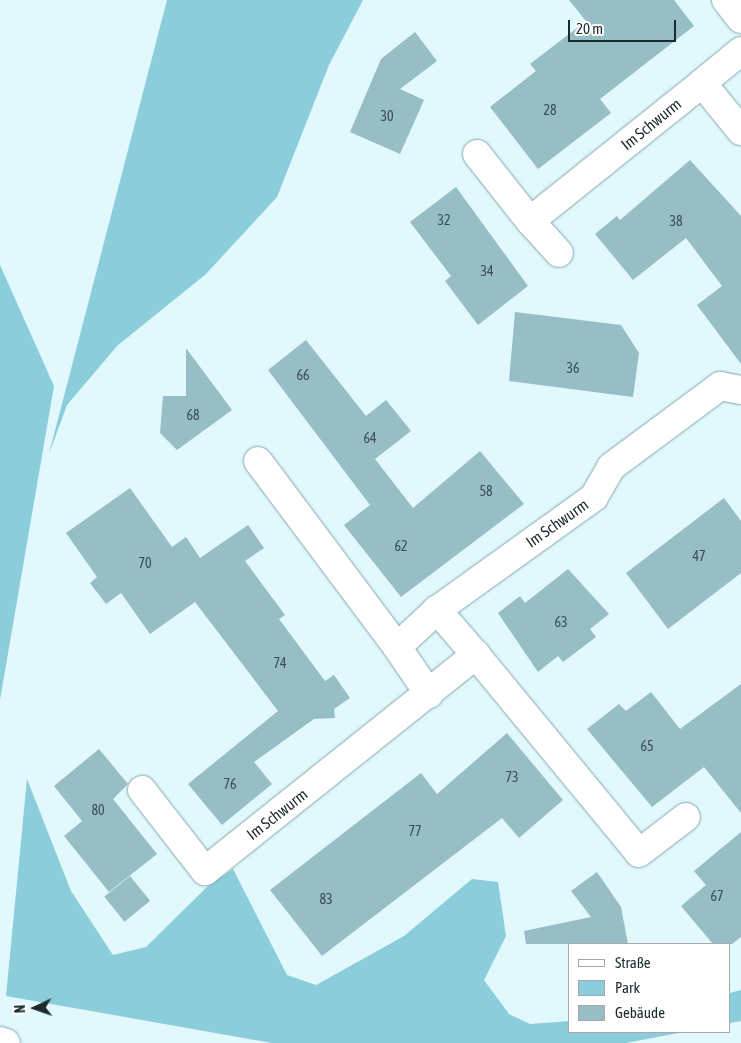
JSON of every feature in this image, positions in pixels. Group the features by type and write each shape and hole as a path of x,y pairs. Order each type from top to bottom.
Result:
{"street":[{"path":"726,0 741,19"},
{"name":"Im Schwurm","path":"530,221 741,51"},
{"path":"702,83 741,132"},
{"path":"477,154 530,221 559,254"},
{"name":"Im Schwurm","path":"397,647 437,610 594,497 611,467 720,386 741,390"},
{"path":"258,461 397,647 429,694"},
{"path":"437,610 639,853 686,817"},
{"name":"Im Schwurm","path":"142,790 205,871 476,655"},
{"path":"0,1041 6,1043"}],"green space":[{"path":"167,0 363,0 329,65 277,197 206,274 117,346 67,405 49,454"},
{"path":"0,265 54,386 0,700"},
{"path":"27,779 71,891 113,955 146,947 208,886 233,869 287,975 316,985 404,936 472,879 498,882 506,936 484,980 509,1014 530,1024 568,1021 568,1033 679,1033 626,1043 272,1043 6,996"},
{"path":"741,990 741,1021 731,1023 731,993"}],"building":[{"path":"569,0 674,0 694,26 600,99 611,113 538,169 490,107 536,71 530,64 586,21"},
{"path":"415,32 437,61 400,89 424,100 400,154 350,132 381,59"},
{"path":"690,160 741,216 741,364 697,305 722,286 686,238 633,280 595,234 617,216 620,220"},
{"path":"456,187 528,286 478,325 445,281 451,276 410,222"},
{"path":"515,312 621,325 639,353 633,397 509,381"},
{"path":"306,340 366,416 386,400 411,431 375,459 413,508 480,451 524,504 401,597 344,525 370,505 268,370"},
{"path":"186,348 232,410 177,450 160,433 163,396 186,396"},
{"path":"130,488 172,547 186,537 200,558 248,525 264,548 245,561 285,615 279,619 325,681 334,675 350,698 334,709 335,718 314,719 254,762 272,784 222,825 188,784 278,711 195,602 150,634 121,593 106,604 90,583 97,577 66,533"},
{"path":"724,498 741,521 741,573 668,629 626,573"},
{"path":"568,569 609,614 590,629 596,637 563,662 558,656 538,672 498,613 520,596 525,603"},
{"path":"741,684 741,813 704,767 652,807 587,729 619,704 626,711 651,692 680,729"},
{"path":"507,733 563,800 519,838 502,818 322,956 270,890 421,773 437,794"},
{"path":"99,749 128,784 113,799 157,854 109,892 64,836 82,821 54,786"},
{"path":"741,832 741,937 732,944 712,943 681,906 706,885 694,871"},
{"path":"597,872 621,907 628,943 526,944 524,931 591,917 571,891"},
{"path":"130,876 150,901 124,922 104,897"}]}
